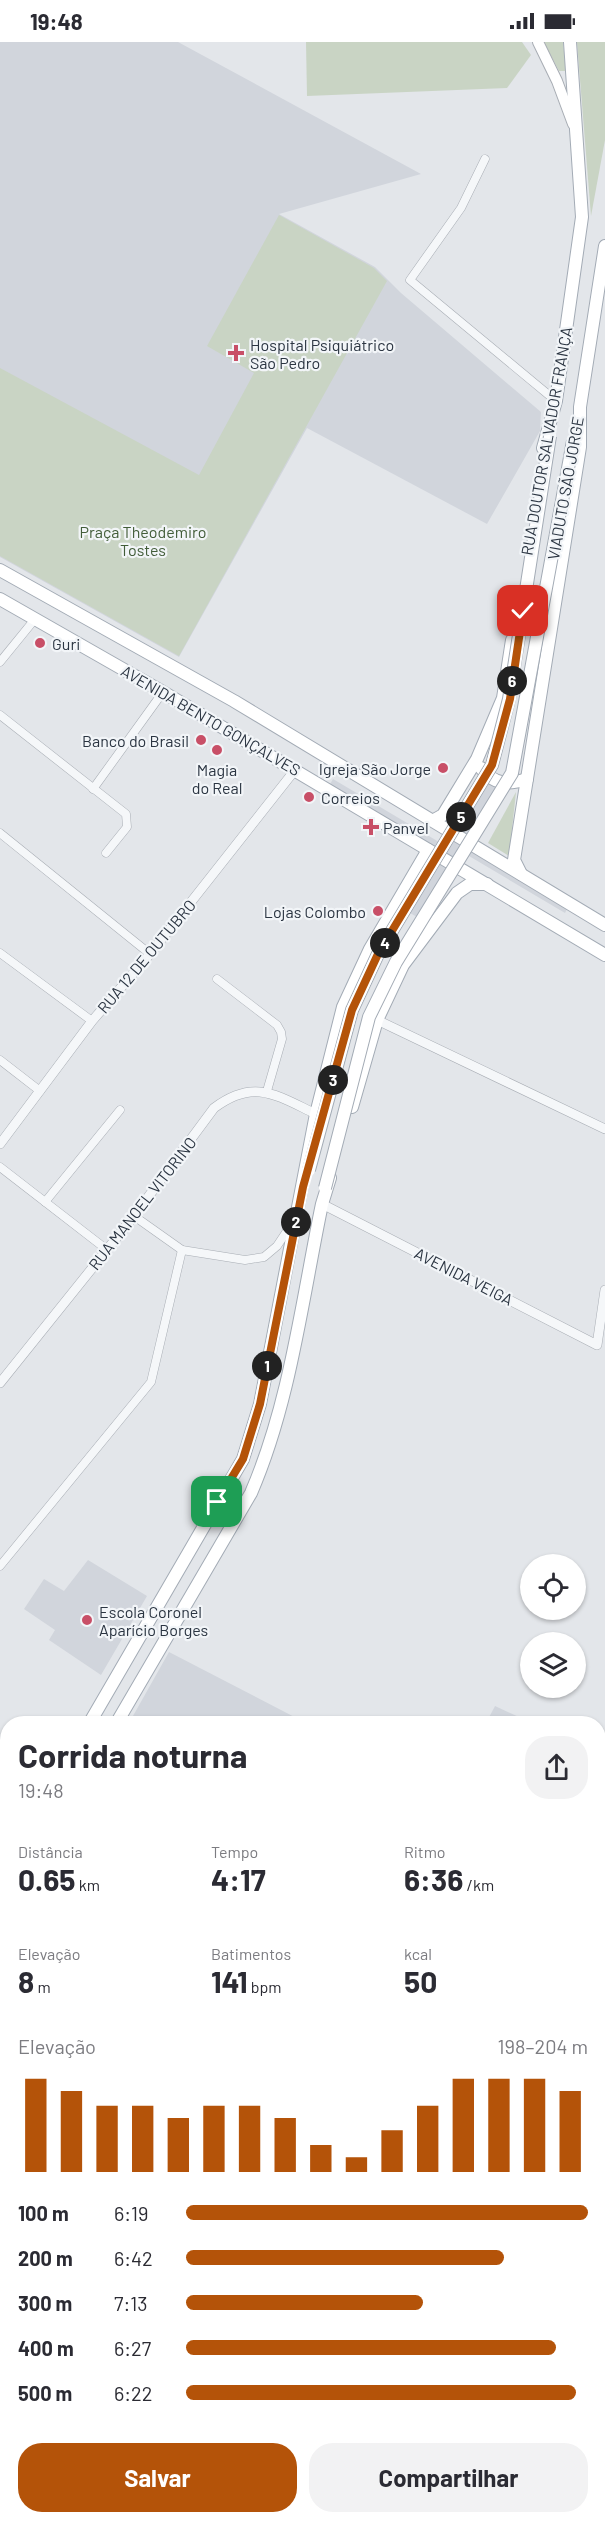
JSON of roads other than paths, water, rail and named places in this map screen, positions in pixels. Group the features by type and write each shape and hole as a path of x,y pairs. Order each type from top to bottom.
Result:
{"main road":[{"path":"538,42 558,81 577,134"},
{"name":"RUA DOUTOR SALVADOR FRANÇA","path":"434,820 443,815 477,759 503,698 545,434 556,401 582,217 570,42"},
{"name":"RUA DOUTOR SALVADOR FRANÇA","path":"522,875 514,860 580,447 580,407 605,246"},
{"name":"VIADUTO SÃO JORGE","path":"303,1187 352,1010 378,954 492,765 510,699 556,401"},
{"name":"VIADUTO SÃO JORGE","path":"322,1204 369,1017 396,962 512,773 580,407"},
{"name":"AVENIDA BENTO GONÇALVES","path":"0,570 234,701 605,925"},
{"name":"AVENIDA BENTO GONÇALVES","path":"0,599 296,770 605,955"},
{"path":"477,759 488,776 503,784 527,779"},
{"path":"94,1716 243,1459 260,1404 316,1114 344,1007 370,949 428,850"},
{"path":"121,1716 251,1493 266,1458 278,1418 322,1204 378,1020 403,965 428,929 457,893 470,884 487,884"},
{"path":"393,908 408,908 418,912 428,929"}],"street":[{"path":"484,159 461,208 410,280 556,401"},
{"path":"0,662 35,619"},
{"path":"93,789 163,692"},
{"path":"0,716 126,814 127,827 106,853"},
{"name":"RUA 12 DE OUTUBRO","path":"0,1144 92,1021 150,954 296,770"},
{"path":"0,833 150,954"},
{"path":"0,953 92,1021"},
{"path":"217,979 277,1025 281,1032 282,1040 267,1091 316,1114"},
{"path":"378,1020 605,1128"},
{"path":"0,1060 40,1091"},
{"name":"RUA MANOEL VITORINO","path":"0,1383 134,1216 214,1108 228,1098 245,1093 267,1091"},
{"path":"45,1202 120,1110"},
{"path":"0,1167 106,1249"},
{"name":"AVENIDA VEIGA","path":"322,1204 601,1348"},
{"path":"134,1216 182,1250 245,1260 264,1257 277,1246 298,1214"},
{"path":"0,1566 152,1382 182,1250"},
{"path":"601,1348 605,1290"}],"place":[{"name":"Hospital Psiquiátrico São Pedro","path":"236,353"},
{"name":"Guri","path":"40,643"},
{"name":"Banco do Brasil","path":"201,740"},
{"name":"Magia do Real","path":"217,750"},
{"name":"Igreja São Jorge","path":"443,768"},
{"name":"Correios","path":"309,797"},
{"name":"Panvel","path":"371,827"},
{"name":"Lojas Colombo","path":"378,911"},
{"name":"Escola Coronel Aparício Borges","path":"87,1620"}],"park label":[{"name":"Praça Theodemiro Tostes","path":"143,540"}]}
